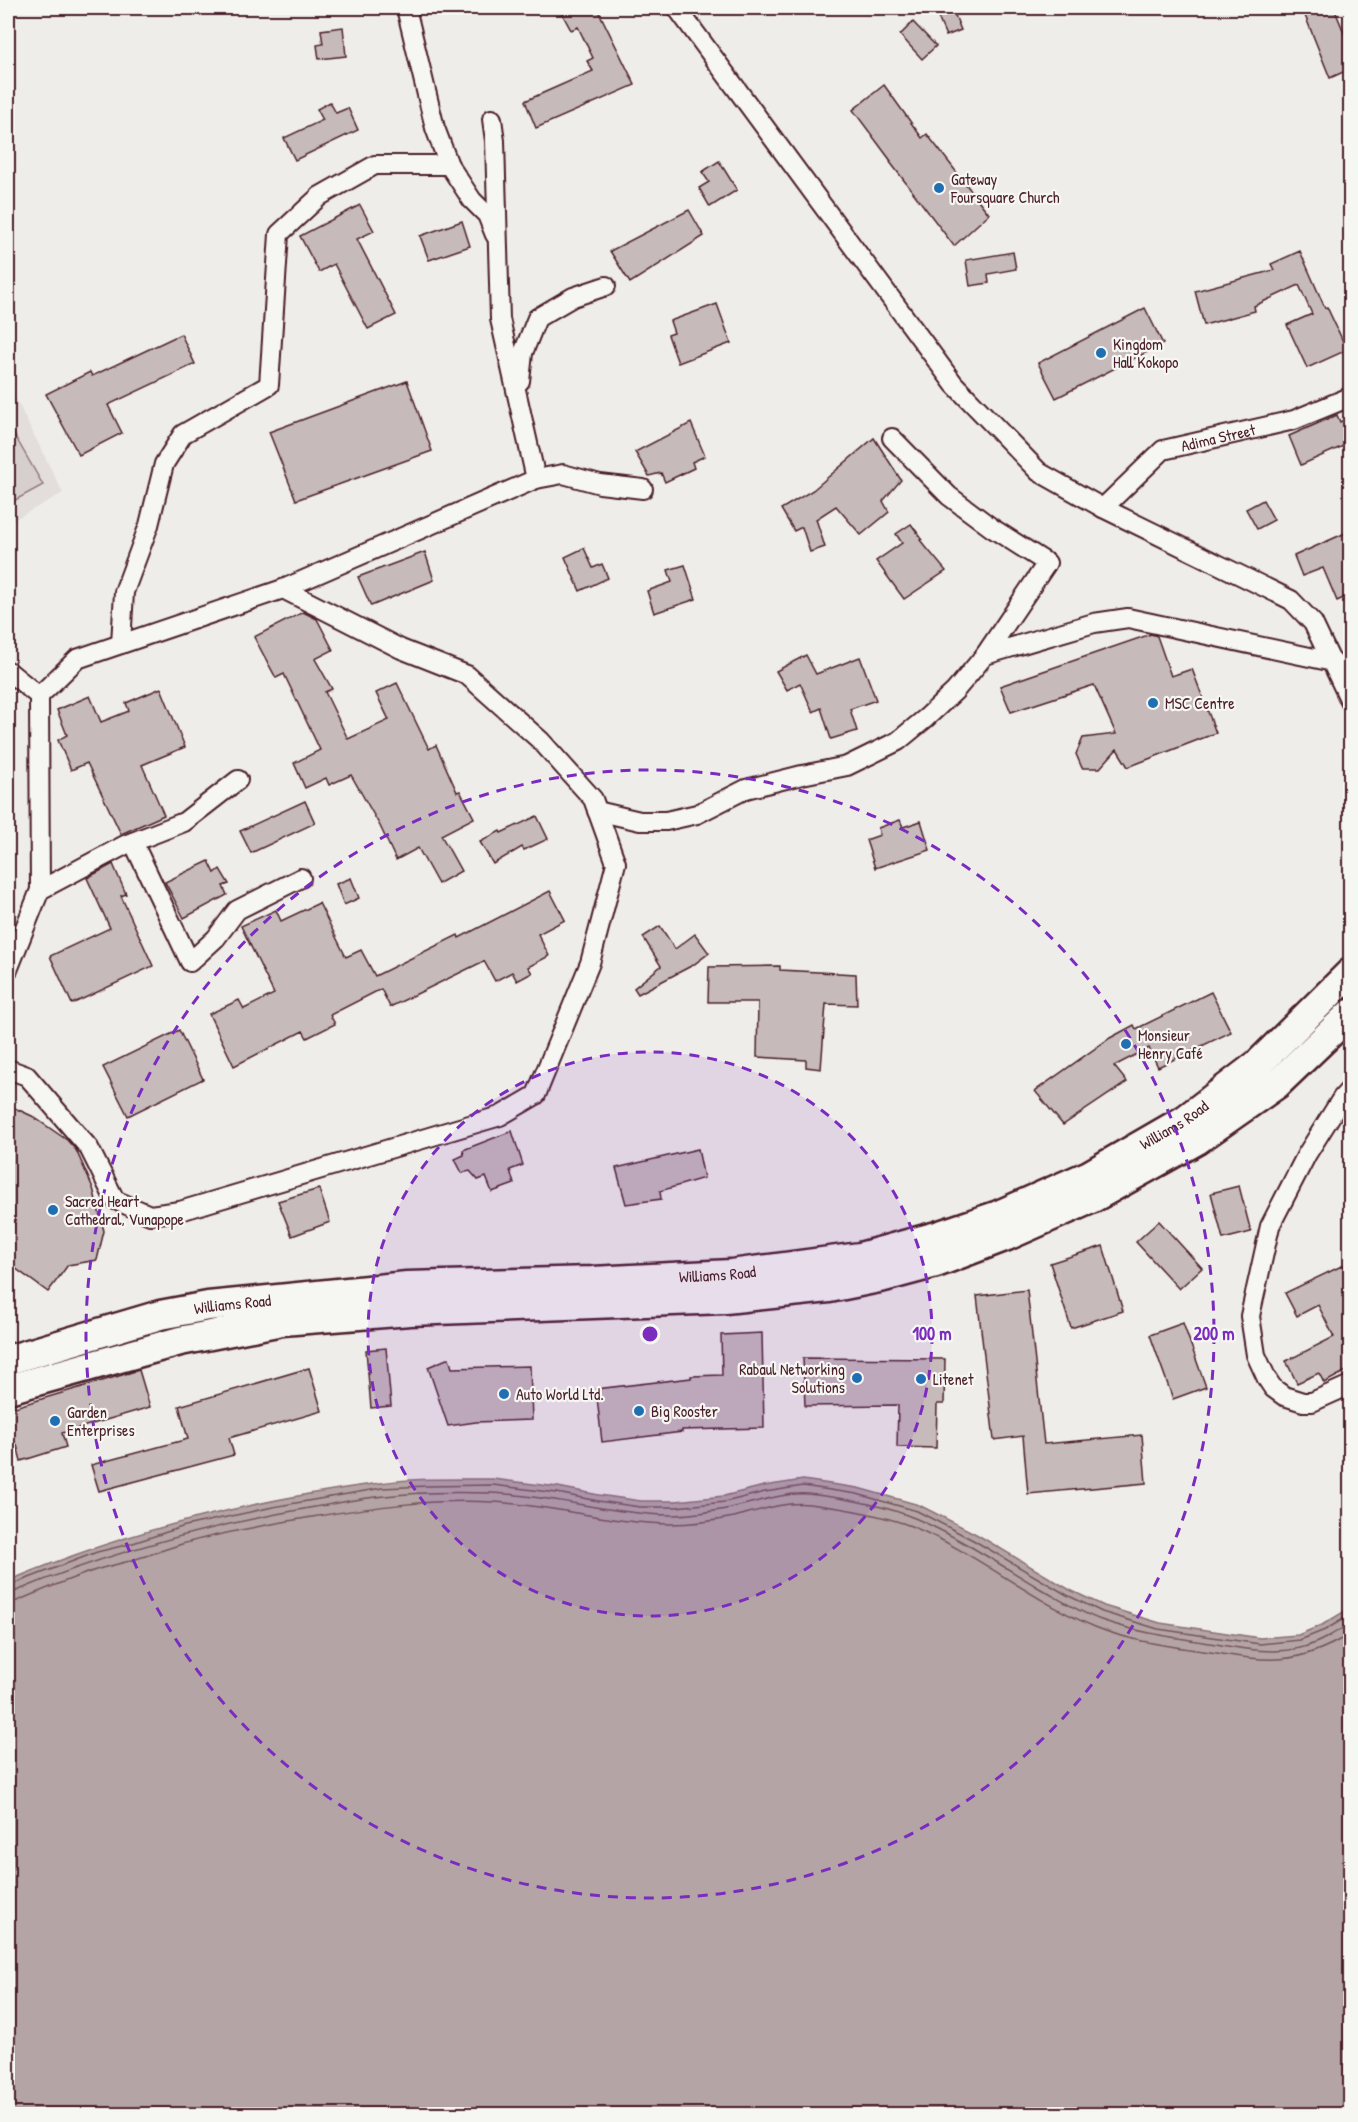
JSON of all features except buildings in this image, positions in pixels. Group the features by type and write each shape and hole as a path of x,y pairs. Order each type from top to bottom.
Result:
{"main road":[{"name":"Williams Road","path":"8,1360 160,1315 208,1306 407,1286 592,1281 731,1274 860,1257 937,1236 996,1216 1089,1175 1186,1119 1258,1064 1350,973"},
{"name":"Williams Road","path":"8,1389 180,1341 282,1321 410,1311 725,1299 829,1288 926,1266 1008,1236 1091,1199 1197,1140 1277,1084 1350,1014"}],"street":[{"path":"406,8 435,128 449,165 472,200 487,215 498,245"},
{"path":"677,8 954,384 1039,472 1103,508 1291,600 1313,623 1350,701"},
{"path":"492,118 500,319 536,479"},
{"path":"121,644 124,592 149,525 164,464 183,434 269,385 279,234 320,196 375,165 449,165"},
{"path":"518,394 523,353 537,318 573,297 606,286"},
{"name":"Adima Street","path":"1103,508 1163,450 1294,420 1350,397"},
{"path":"597,811 640,821 666,821 697,814 746,789 847,766 898,741 955,691 985,655 1047,563 992,528 949,496 892,438"},
{"path":"8,970 39,890 39,696 77,659 283,589 536,479 563,474 600,484 643,489"},
{"path":"8,1069 27,1076 88,1148 115,1200 150,1215 180,1212 500,1116 536,1095 590,963 616,863 593,799 541,741 467,675 400,649 283,589"},
{"path":"985,655 1094,623 1128,618 1333,662"},
{"path":"8,671 39,696"},
{"path":"39,890 133,842 184,822 238,780"},
{"path":"133,842 190,962 216,938 237,910 302,878"},
{"path":"1350,1089 1307,1154 1270,1227 1250,1316 1256,1355 1267,1379 1284,1396 1303,1402 1312,1402 1350,1385"}],"shaded area":[{"path":"8,383 63,493 8,523"},
{"path":"8,424 43,485 8,504"}],"water":[{"path":"493,1479 641,1501 676,1501 724,1496 764,1486 803,1480 858,1488 919,1505 976,1534 1070,1590 1104,1606 1160,1623 1260,1638 1298,1635 1322,1625 1350,1608 1350,2114 8,2114 8,1581 98,1547 144,1533 284,1498 394,1481"}],"place":[{"name":"Gateway Foursquare Church","path":"939,188"},
{"name":"Kingdom Hall Kokopo","path":"1101,353"},
{"name":"MSC Centre","path":"1153,703"},
{"name":"Monsieur Henry Café","path":"1126,1044"},
{"name":"Sacred Heart Cathedral, Vunapope","path":"53,1210"},
{"name":"Rabaul Networking Solutions","path":"857,1378"},
{"name":"Litenet","path":"921,1379"},
{"name":"Auto World Ltd.","path":"504,1394"},
{"name":"Big Rooster","path":"639,1411"},
{"name":"Garden Enterprises","path":"55,1421"}]}
